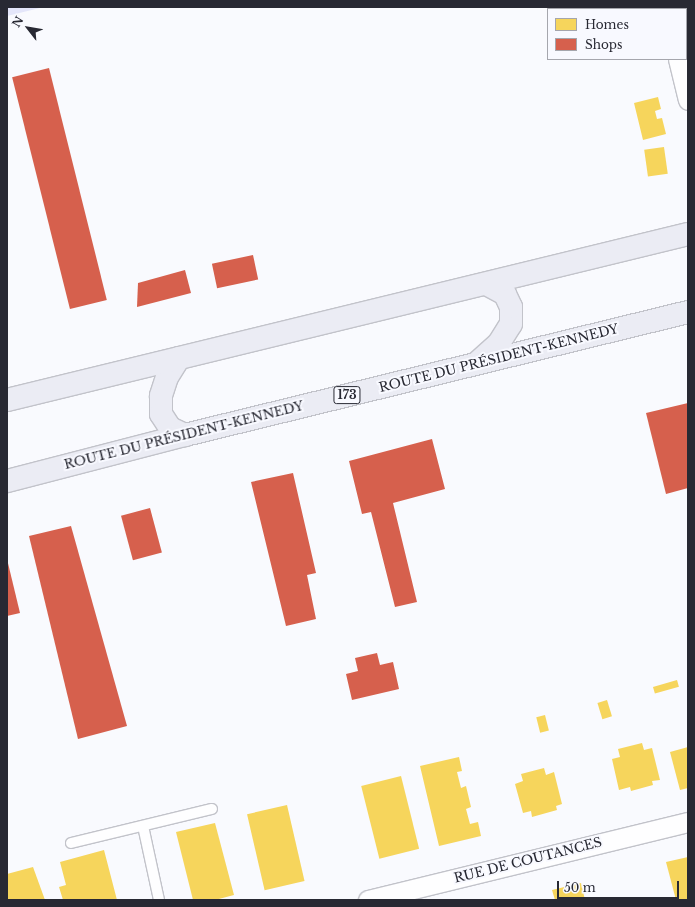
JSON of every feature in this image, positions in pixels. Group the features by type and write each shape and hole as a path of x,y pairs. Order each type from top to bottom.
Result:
{"main road":[{"path":"7,400 688,234"},
{"path":"476,364 499,343 510,324 511,307 505,294 486,284"},
{"name":"ROUTE DU PRÉSIDENT-KENNEDY","path":"7,481 185,434 688,312"},
{"path":"180,358 167,377 161,396 161,414 170,428 185,434"}],"street":[{"path":"678,60 688,100"},
{"name":"RUE DE COUTANCES","path":"368,900 688,822"}],"lane":[{"path":"71,843 212,809"},
{"path":"143,826 159,900"}],"shaded area":[{"path":"7,7 44,7 7,16"}],"building: Homes":[{"path":"658,97 661,109 655,111 657,119 662,118 666,134 643,140 634,103"},
{"path":"664,147 668,174 648,177 644,150"},
{"path":"677,680 679,687 655,694 653,687"},
{"path":"607,700 612,716 602,719 597,703"},
{"path":"545,715 549,731 540,733 536,717"},
{"path":"642,743 644,750 652,748 660,780 652,781 653,785 631,791 630,787 619,790 612,759 620,757 618,749"},
{"path":"688,747 688,788 680,790 670,752"},
{"path":"459,757 462,771 457,772 461,788 466,786 471,807 466,809 470,824 478,822 481,836 439,846 420,766"},
{"path":"544,768 546,775 554,772 562,804 556,806 557,810 532,817 531,811 523,813 515,784 523,781 521,774"},
{"path":"401,776 419,849 379,859 361,786"},
{"path":"287,805 305,881 265,890 247,814"},
{"path":"215,823 234,895 215,900 193,900 176,832"},
{"path":"104,850 117,900 63,900 59,887 66,885 60,862"},
{"path":"688,857 688,900 676,900 666,862"},
{"path":"33,867 45,900 7,900 7,874"},
{"path":"581,883 585,900 555,900 552,890"}],"building: Shops":[{"path":"49,68 107,300 70,309 12,77"},
{"path":"253,255 258,279 217,288 212,264"},
{"path":"185,270 191,293 137,307 138,283"},
{"path":"688,403 688,488 666,494 646,413"},
{"path":"432,439 445,489 393,503 417,602 395,607 371,512 362,514 349,461"},
{"path":"293,473 316,573 307,575 316,619 286,626 251,482"},
{"path":"150,508 162,552 133,560 121,516"},
{"path":"71,526 127,726 78,739 29,536"},
{"path":"7,559 20,613 7,616"},
{"path":"377,653 380,665 393,662 399,689 352,700 346,674 358,671 355,658"}]}
